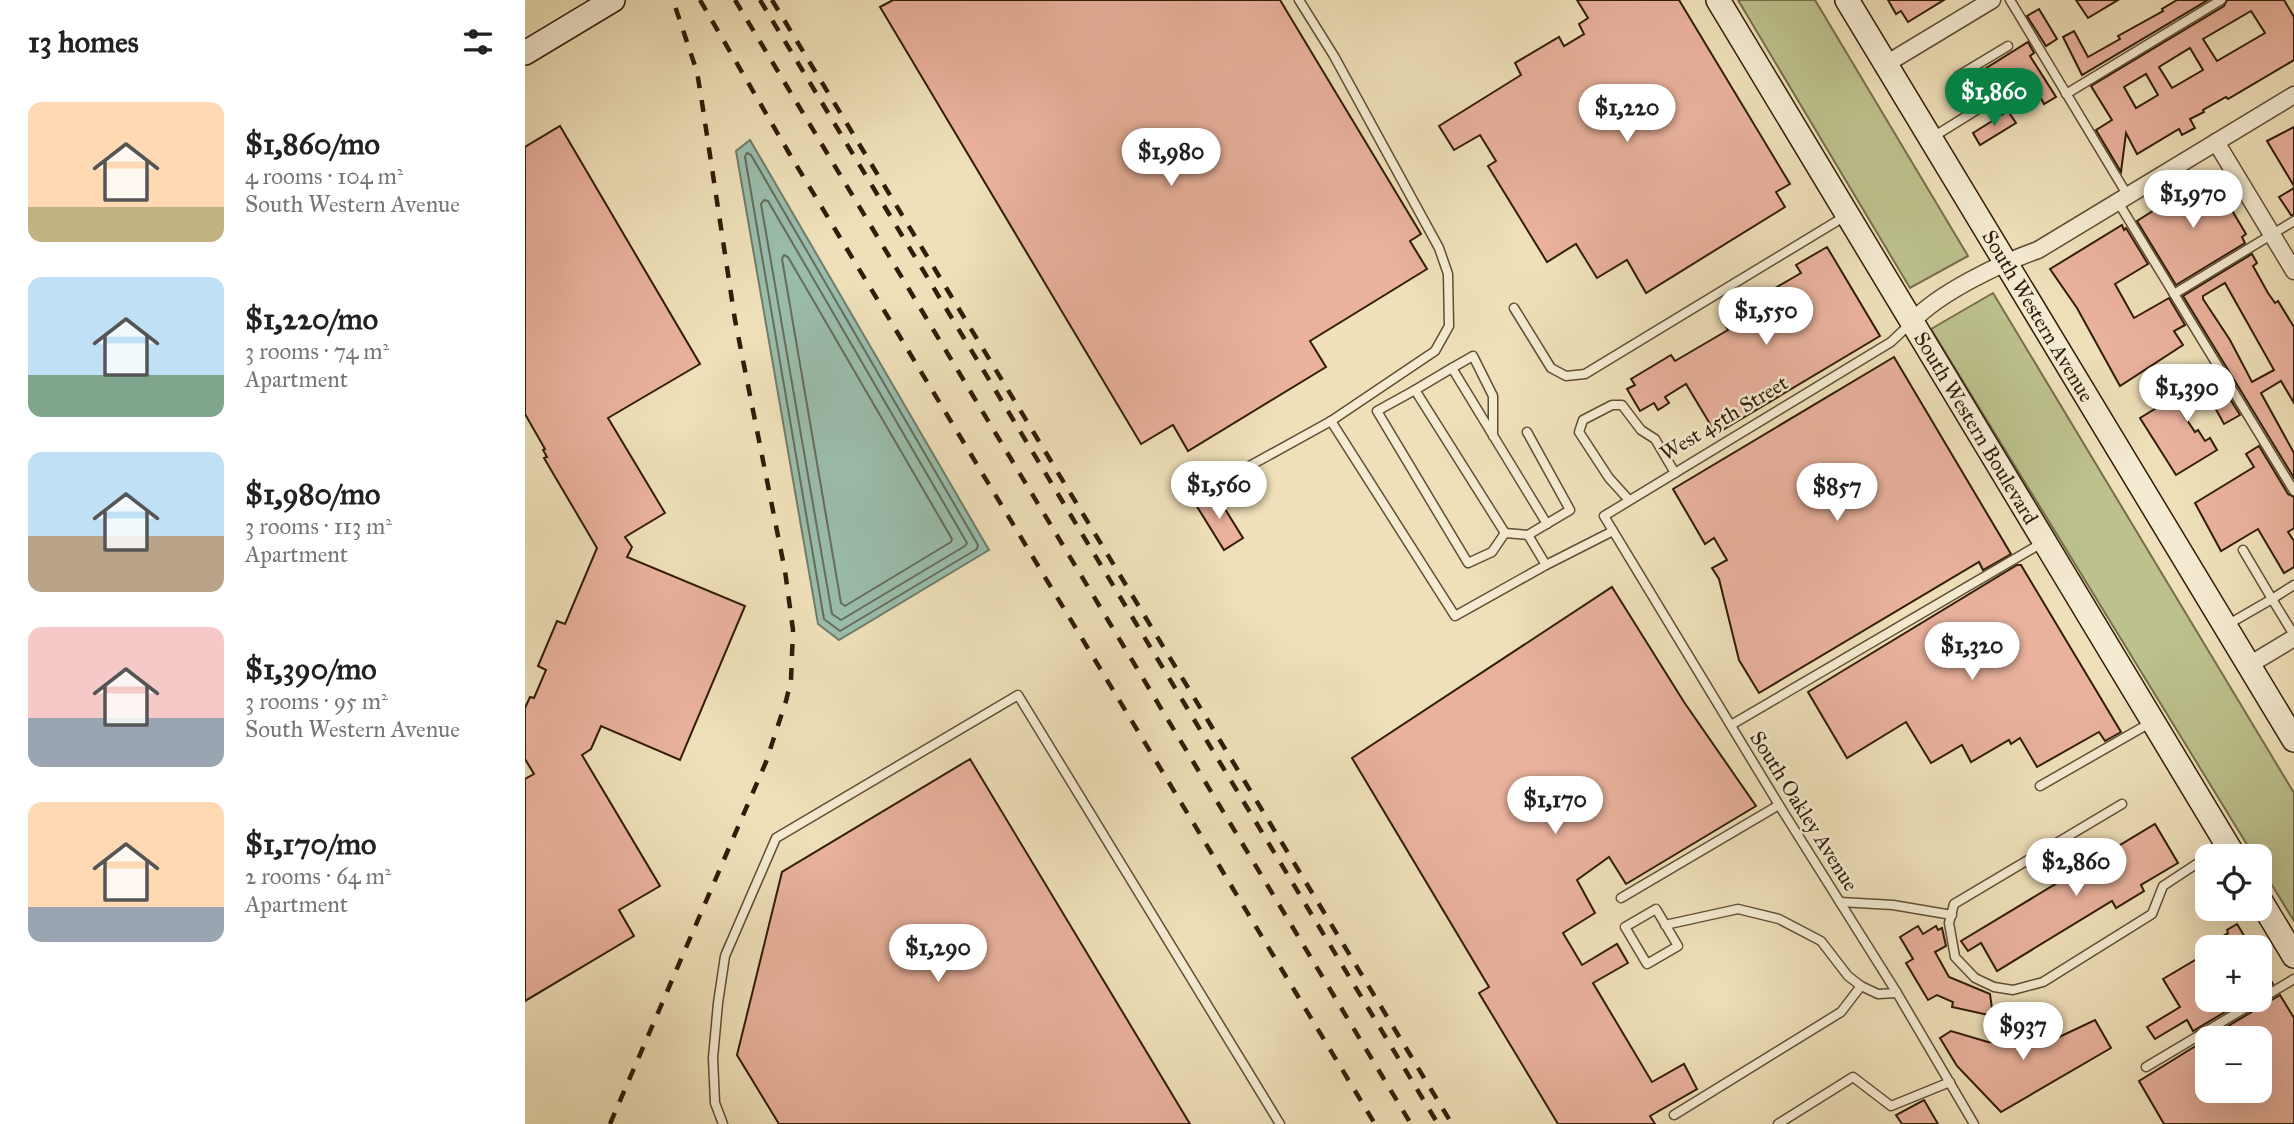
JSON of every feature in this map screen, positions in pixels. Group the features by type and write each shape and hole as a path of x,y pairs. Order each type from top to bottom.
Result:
{"street":[{"path":"525,53 613,0"},
{"name":"South Western Boulevard","path":"1719,0 2153,722 2214,844"},
{"name":"South Western Avenue","path":"1847,0 2294,740"},
{"path":"1886,64 1992,0"},
{"name":"West 45th Street","path":"1912,322 1922,311 2005,262 2038,250 2294,95"},
{"path":"2216,142 2294,271"},
{"path":"2249,665 2294,637"},
{"path":"2272,920 2294,956"}],"lane":[{"path":"1226,479 1331,421 1435,351 1449,326 1448,274 1439,248 1334,55 1299,0"},
{"path":"2010,0 2066,94 2174,294 2294,491"},
{"path":"2066,94 2221,0"},
{"path":"1931,139 1978,109 1958,76 2008,46"},
{"path":"1514,308 1551,368 1566,376 1585,374 1847,214"},
{"path":"2174,294 2294,221"},
{"name":"West 45th Street","path":"1604,516 1891,342 1912,322"},
{"path":"1493,436 1493,396 1473,356 1377,411 1468,563 1492,552 1505,533"},
{"path":"1452,368 1546,524"},
{"path":"1415,390 1505,533"},
{"path":"1629,500 1609,478 1579,432 1583,420 1612,405 1622,405 1641,430 1655,439 1675,472"},
{"path":"1331,421 1455,616 1613,531"},
{"path":"1505,533 1528,535 1570,510 1527,432"},
{"name":"South Oakley Avenue","path":"1604,516 1975,1124"},
{"path":"1528,535 1546,565"},
{"path":"1731,726 2045,542"},
{"path":"2243,550 2294,637"},
{"path":"2225,626 2294,585"},
{"path":"723,1124 715,1103 713,1058 725,956 776,838 1018,695 1280,1124"},
{"path":"2040,786 2153,722"},
{"path":"2122,804 1954,904 1949,923 1955,957 1975,978 1994,987 2013,990 2042,982 2152,914 2163,886 2195,867"},
{"path":"1621,898 1779,805"},
{"path":"1840,902 1893,905 1952,915"},
{"path":"1656,909 1665,925 1678,946 1647,964 1625,927 1656,909"},
{"path":"1665,925 1738,909 1779,919 1821,941 1848,976 1861,986 1878,993 1897,993"},
{"path":"2146,1067 2294,979"},
{"path":"1674,1115 1841,1012 1861,986"},
{"path":"1777,1124 1853,1077 1891,1106 1950,1082"}],"green space":[{"path":"1738,0 1815,0 1968,256 1910,288"},
{"path":"1993,293 2294,793 2294,921 2272,885 2272,844 2247,844 1931,329"}],"water":[{"path":"750,140 989,550 839,640 818,624 736,151"}],"building":[{"path":"893,0 1280,0 1421,234 1410,241 1427,269 1310,341 1326,367 1188,451 1173,425 1141,444 880,7"},
{"path":"1577,0 1679,0 1790,184 1776,192 1785,207 1646,293 1627,260 1597,278 1576,244 1547,262 1488,166 1496,161 1480,135 1454,150 1439,126 1521,75 1515,63 1559,37 1564,46 1584,34 1579,24 1588,18"},
{"path":"1888,0 1944,0 1908,22 1901,11 1896,14"},
{"path":"2076,0 2118,0 2088,18"},
{"path":"2177,0 2208,0 2082,75 2063,37 2074,31 2088,57 2120,39 2118,36"},
{"path":"2227,0 2284,0 2294,17 2294,60 2228,99 2226,97 2203,110 2204,112 2190,119 2195,128 2182,135 2179,129 2137,154 2126,133 2121,172 2096,130 2112,120 2091,86 2224,6","holes":["2251,11 2265,33 2217,61 2203,39","2190,48 2203,70 2172,88 2159,67","2146,74 2158,95 2136,108 2124,87"]},
{"path":"2039,9 2057,39 2046,46 2027,16"},
{"path":"2028,42 2034,53 2030,56 2056,97 2044,104 2035,87 1998,111 1977,79 1980,72"},
{"path":"2008,111 2016,123 1980,145 1973,133"},
{"path":"560,126 700,364 608,418 665,513 625,537 632,547 627,557 745,606 680,760 601,726 591,749 582,755 660,886 619,910 634,936 525,1001 525,779 534,774 525,759 525,708 530,697 534,698 546,670 538,666 557,621 565,624 597,548 544,458 547,457 543,450 545,449 525,414 525,147"},
{"path":"2294,127 2294,186 2267,141"},
{"path":"2208,176 2209,179 2212,177 2246,234 2242,237 2245,243 2176,285 2137,221"},
{"path":"2294,188 2294,215 2291,215 2279,197"},
{"path":"2122,225 2148,264 2115,284 2134,318 2169,298 2185,325 2174,331 2183,345 2120,386 2077,308 2050,269"},
{"path":"1827,247 1880,336 1716,434 1686,384 1665,397 1669,403 1658,410 1654,403 1640,411 1627,389 1635,385 1631,379 1671,355 1675,361 1728,330 1722,319 1801,273 1796,265"},
{"path":"2252,254 2257,263 2253,266 2268,293 2275,303 2278,301 2294,327 2294,403 2281,381 2261,393 2294,453 2294,478 2183,296","holes":["2225,283 2274,370 2252,382 2203,296"]},
{"path":"1894,357 2011,554 1983,570 1979,562 1759,693 1739,660 1719,579 1712,568 1727,560 1714,538 1705,544 1673,489"},
{"path":"2214,373 2240,415 2224,424 2208,395 2181,411 2195,432 2198,430 2205,441 2210,438 2217,450 2176,475 2140,418"},
{"path":"2259,446 2288,494 2294,497 2294,528 2288,532 2294,541 2294,567 2284,573 2258,529 2221,551 2195,503 2254,467 2246,454"},
{"path":"1215,493 1243,538 1224,550 1196,505"},
{"path":"2021,565 2121,732 2105,741 2099,732 2037,767 2020,738 2011,744 2009,740 1971,762 1962,745 1931,763 1906,722 1847,758 1808,692"},
{"path":"1612,587 1684,702 1756,806 1626,884 1609,857 1577,880 1595,913 1563,933 1582,965 1617,944 1628,963 1593,983 1652,1082 1684,1064 1697,1089 1650,1116 1655,1124 1558,1124 1479,993 1489,987 1352,758"},
{"path":"970,759 1190,1124 779,1124 737,1055 782,872"},
{"path":"2155,824 2178,863 2141,885 2144,891 2116,908 2112,901 1997,971 1981,943 1968,951 1961,941"},
{"path":"2237,924 2244,935 2225,935 2228,933 2227,930"},
{"path":"1918,926 1923,934 1936,926 1938,930 1942,928 1946,946 1935,952 1949,977 1990,994 1993,1016 1952,1007 1953,1002 1937,995 1928,1000 1906,963 1913,959 1900,937"},
{"path":"2195,960 2195,1012 2225,1012 2201,1026 2195,1026 2193,1031 2187,1020 2155,1039 2147,1027 2180,1007 2163,979"},
{"path":"2280,995 2294,1018 2294,1124 2164,1124 2139,1081 2195,1046 2195,1103 2272,1103 2272,1026 2228,1026 2252,1012 2272,1012 2272,1000"},
{"path":"2095,1020 2111,1048 2001,1112 1957,1066 1940,1038 1951,1031 1988,1042 2024,1044 2057,1038"},
{"path":"1924,1100 1938,1124 1902,1124 1896,1115"}],"railway":[{"path":"610,1124 766,762 791,680 793,630 785,571 735,320 697,72 673,0"},
{"path":"700,0 789,153 1375,1124"},
{"path":"735,0 1411,1124"},
{"path":"760,0 1438,1124"},
{"path":"772,0 1452,1124"}]}
